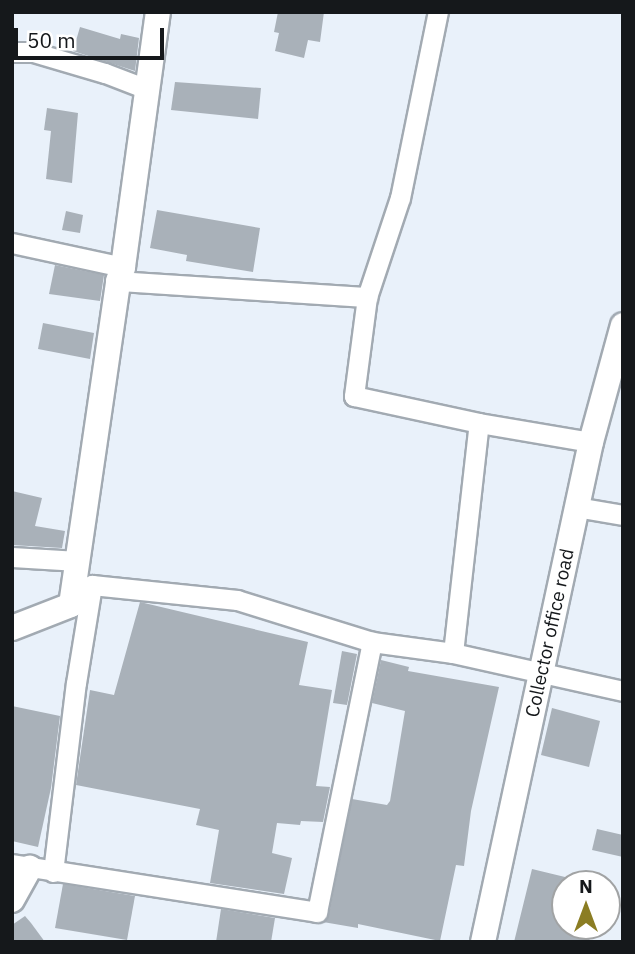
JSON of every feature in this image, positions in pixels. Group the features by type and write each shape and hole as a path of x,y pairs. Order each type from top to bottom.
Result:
{"street":[{"path":"71,605 158,12"},
{"path":"438,12 400,198 367,297 354,396 479,423 591,442"},
{"path":"12,51 45,56 147,89"},
{"path":"12,243 121,274 367,297"},
{"name":"Collector office road","path":"483,942 576,507 623,325"},
{"path":"453,653 479,423"},
{"path":"576,507 623,515"},
{"path":"12,557 78,561"},
{"path":"12,628 71,605 92,585 236,600 372,642 453,653 623,691"},
{"path":"12,900 32,868 76,683 92,585"},
{"path":"32,868 317,912 372,642"}],"building":[{"path":"278,12 324,12 320,42 308,40 304,58 275,51 279,33 274,32"},
{"path":"80,27 120,39 121,34 139,38 135,71 73,51"},
{"path":"175,82 261,88 258,119 171,110"},
{"path":"47,108 78,113 72,183 46,179 51,131 44,130"},
{"path":"157,210 260,228 253,272 186,261 187,255 150,248"},
{"path":"66,211 83,215 80,233 62,230"},
{"path":"55,265 104,275 100,301 49,294"},
{"path":"43,323 94,333 90,359 38,349"},
{"path":"12,491 42,498 35,526 65,531 62,548 12,545"},
{"path":"140,602 308,642 299,685 332,690 316,786 330,787 323,822 301,821 300,825 277,823 272,853 292,858 284,894 210,883 219,830 196,825 200,809 76,785 90,690 114,695"},
{"path":"342,651 357,654 347,705 333,703"},
{"path":"381,660 409,667 408,671 499,687 471,811 464,866 456,865 440,941 358,924 358,928 323,922 329,914 352,799 387,805 390,801 405,711 372,703"},
{"path":"12,706 60,716 51,788 38,847 12,841"},
{"path":"552,708 600,721 589,767 541,755"},
{"path":"597,829 623,835 623,857 592,850"},
{"path":"532,869 551,874 551,940 589,942 514,942"},
{"path":"63,884 135,896 127,940 55,928"},
{"path":"221,909 275,918 271,942 216,942"},
{"path":"25,916 45,942 12,942 12,925"}]}
